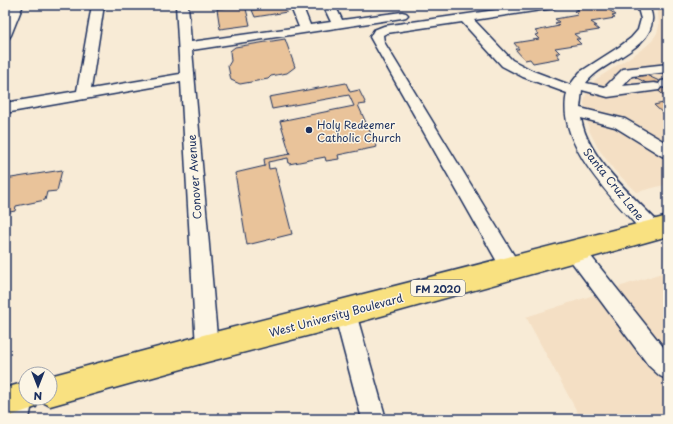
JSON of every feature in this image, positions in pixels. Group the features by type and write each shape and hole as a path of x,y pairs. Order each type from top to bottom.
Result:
{"main road":[{"name":"West University Boulevard","path":"58,389 660,228"}],"street":[{"path":"5,35 17,5"},
{"path":"83,95 98,5"},
{"name":"Conover Avenue","path":"182,5 207,348"},
{"path":"296,5 306,29"},
{"path":"328,5 338,24"},
{"path":"511,268 376,37 378,32 384,30 554,5"},
{"path":"576,88 594,66 623,50 636,40 646,27 648,20 643,5"},
{"path":"185,47 416,13"},
{"path":"465,18 512,66 528,74 576,88 608,92 663,85"},
{"path":"608,92 628,72 668,68"},
{"path":"5,108 187,77"},
{"name":"Santa Cruz Lane","path":"576,88 572,98 575,129 587,153 660,228"},
{"path":"573,111 620,123 668,152"},
{"path":"575,251 657,358 668,368"},
{"path":"345,313 374,419"}],"shaded area":[{"path":"654,5 668,5 668,184 637,192 614,170 598,148 589,130 584,103 587,90 595,80 644,48 652,41 659,26 658,13"},
{"path":"668,271 668,419 581,419 526,317"}],"building":[{"path":"245,5 250,25 220,29 217,9"},
{"path":"591,5 605,7 616,15 612,16 615,18 591,22 597,26 594,26 599,30 574,34 580,39 576,39 581,44 555,48 560,53 556,53 560,58 533,63 530,59 525,60 515,49 519,49 514,43 539,39 535,35 539,34 535,31 559,26 555,23 559,22 555,19 578,15 574,11 579,10 575,8"},
{"path":"284,6 287,12 255,17 252,10"},
{"path":"285,39 295,67 287,73 271,76 268,79 240,84 231,80 228,66 231,61 230,51 235,47"},
{"path":"646,75 668,85 668,99 654,87 635,77"},
{"path":"346,83 350,92 359,90 366,104 358,105 377,147 338,155 339,159 326,161 325,157 289,164 288,158 268,162 269,169 275,168 292,234 247,245 235,173 265,166 264,159 290,154 280,121 354,106 349,95 272,109 269,97"},
{"path":"668,102 668,118 654,105"},
{"path":"62,170 57,191 47,192 45,200 16,206 15,211 5,213 5,179"}],"place":[{"name":"Holy Redeemer Catholic Church","path":"309,130"}]}
